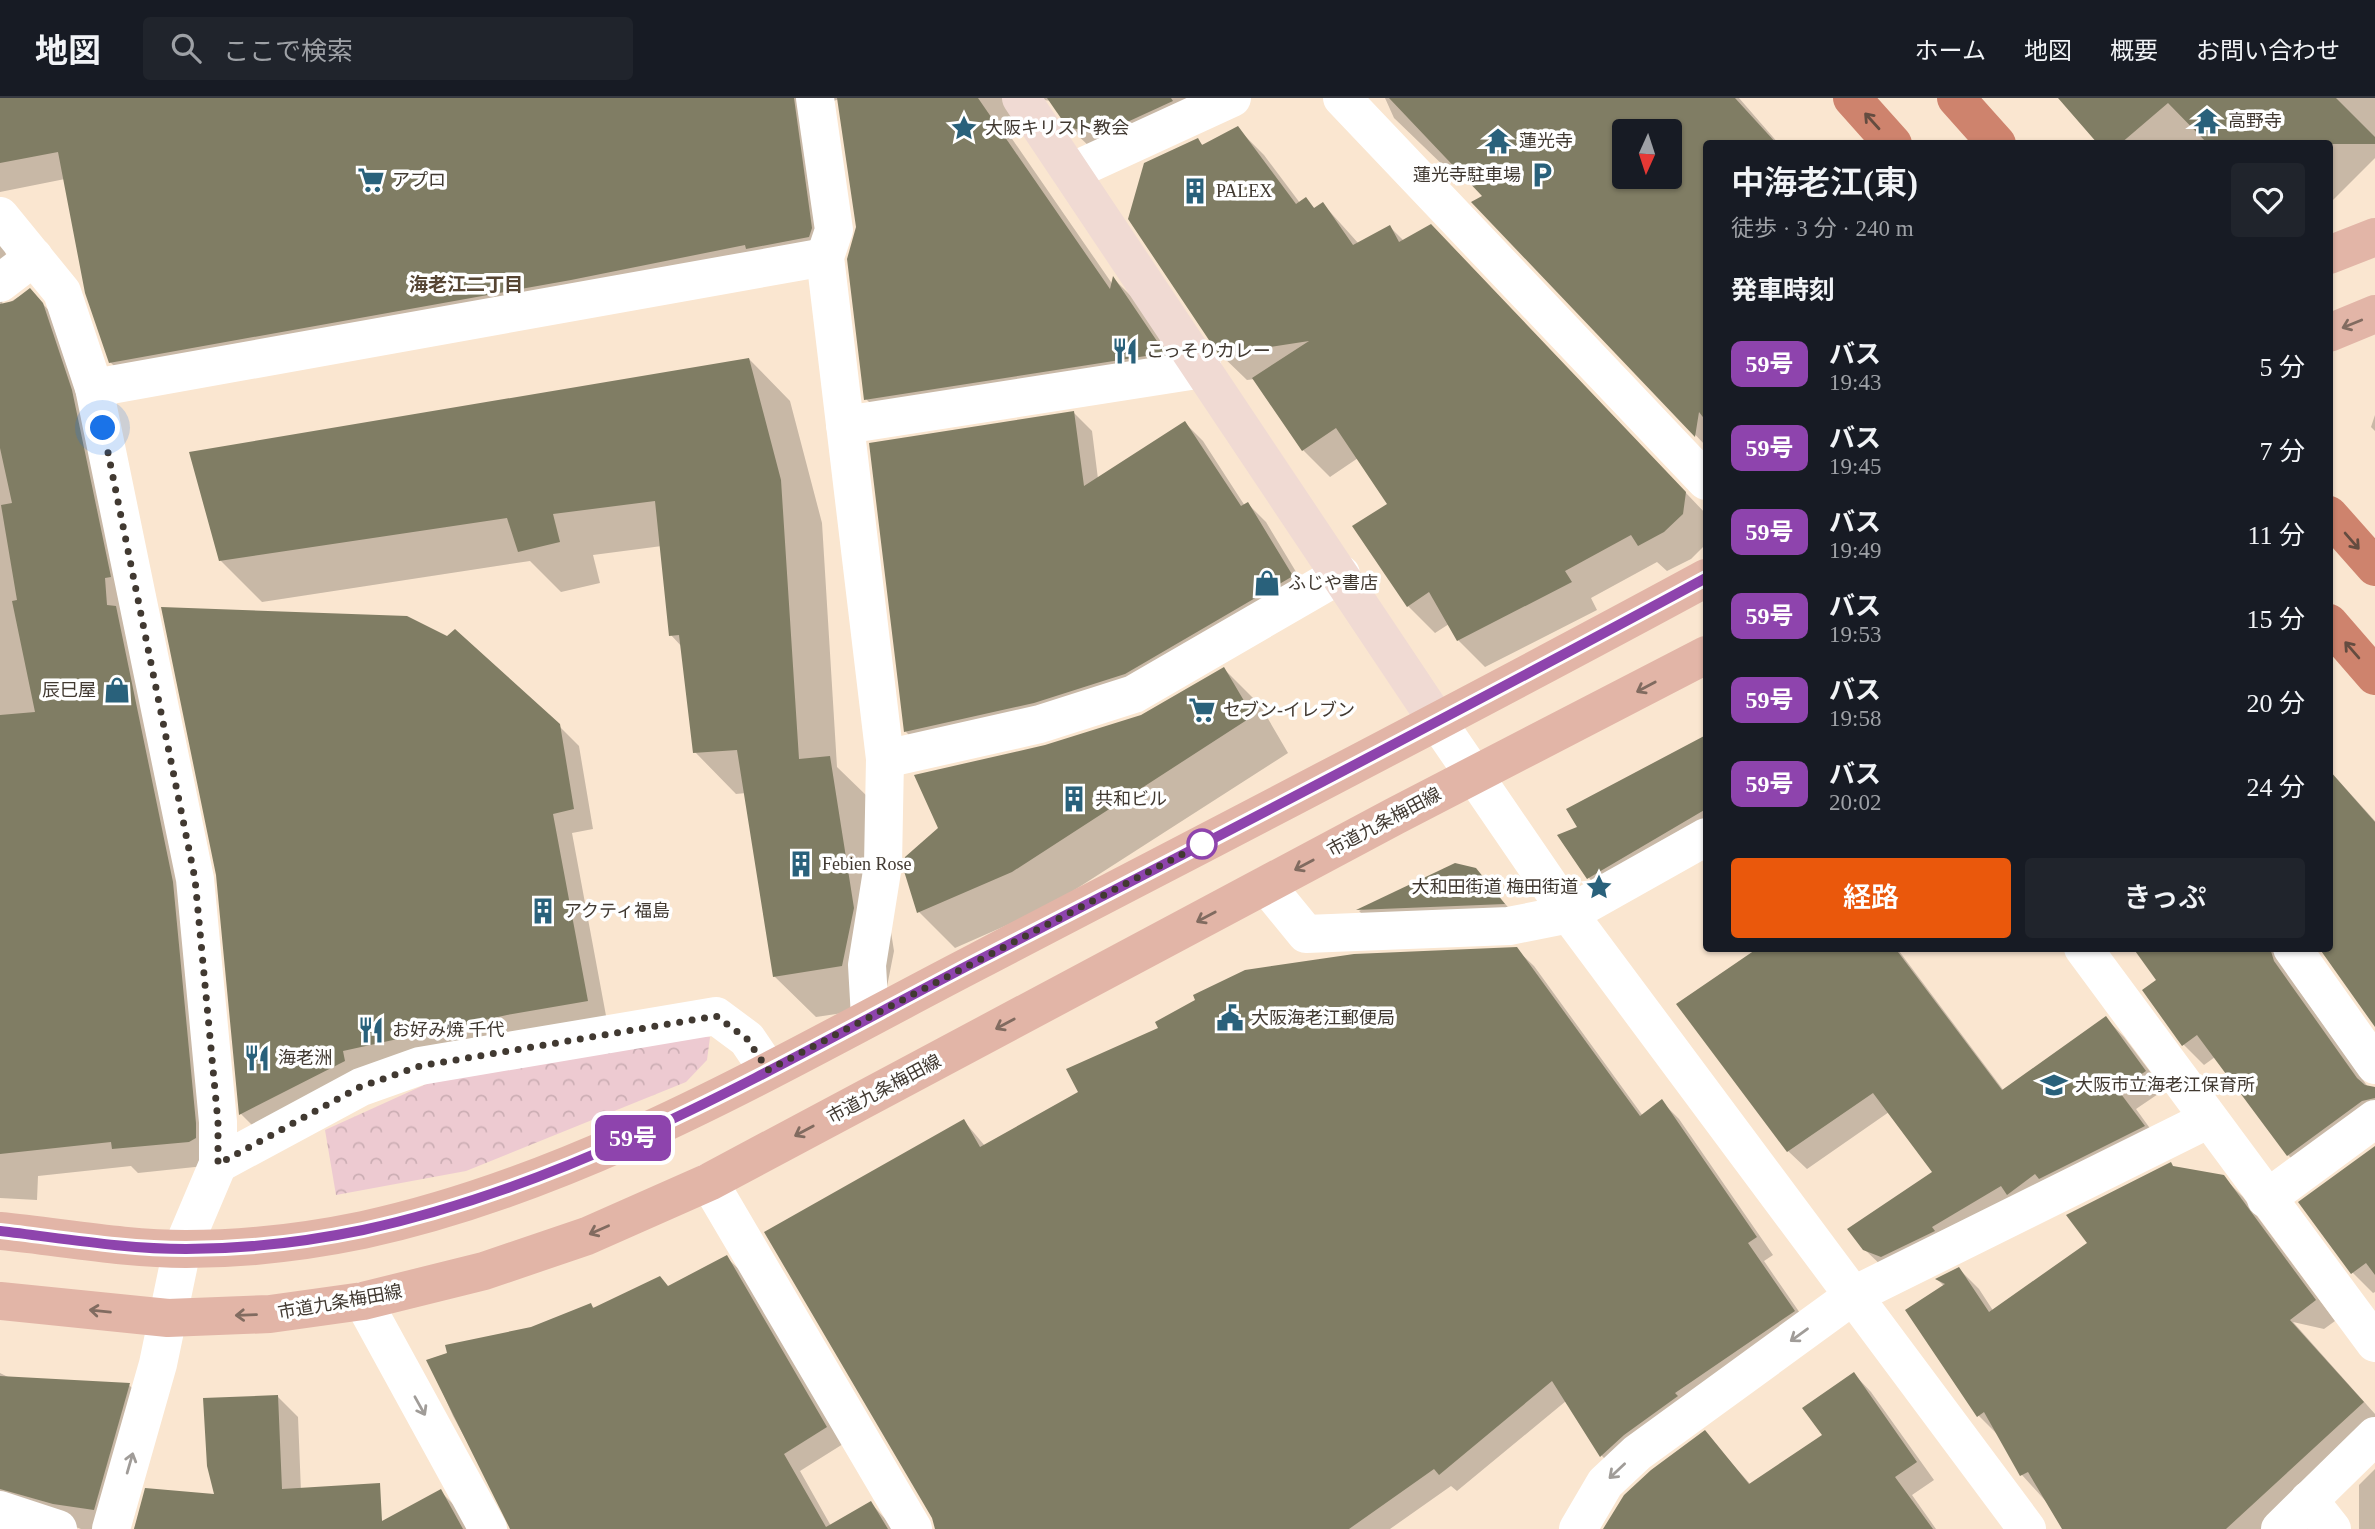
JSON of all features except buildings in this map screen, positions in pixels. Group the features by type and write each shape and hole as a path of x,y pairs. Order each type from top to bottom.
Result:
{"highway":[{"path":"1852,98 1889,140"},
{"path":"1967,102 1994,140"},
{"path":"2333,520 2375,567"},
{"path":"2333,628 2375,676"}],"main road":[{"path":"2333,253 2375,237"},
{"path":"2333,331 2375,314"},
{"path":"0,1231 182,1249 259,1246 361,1230 481,1200 613,1148 768,1070 1703,580"},
{"name":"市道九条梅田線","path":"0,1301 168,1318 270,1314 363,1301 484,1271 587,1236 709,1182 1472,775 1703,657"}],"street":[{"path":"815,98 834,230 825,257 885,759 883,865 867,965 870,1017"},
{"path":"1021,98 1472,775 1569,914 2027,1529"},
{"path":"1071,172 1233,98"},
{"path":"1342,98 1703,478"},
{"path":"0,216 62,292 94,388 195,879 218,1122 218,1164 182,1249 158,1364 111,1529"},
{"path":"0,283 34,257"},
{"path":"94,388 825,257"},
{"path":"845,425 1203,369"},
{"path":"885,759 1040,724 1134,694 1341,575"},
{"path":"1266,885 1306,934 1509,926 1569,914 1703,839"},
{"path":"2086,952 2207,1120 2375,1343"},
{"path":"2295,952 2375,1065"},
{"path":"218,1164 360,1087 420,1066 538,1044 716,1016 747,1039 768,1070"},
{"path":"2266,1199 2375,1119"},
{"path":"1578,1529 1605,1483 1637,1453 1854,1295 2207,1120"},
{"path":"709,1182 913,1529"},
{"path":"363,1301 488,1529"},
{"path":"2280,1529 2320,1515 2375,1436"},
{"path":"0,1510 58,1529"}],"green space":[{"path":"700,1035 710,1037 707,1060 686,1082 466,1171 336,1195 325,1130 464,1067"}],"bus line":[{"name":"59号","path":"0,1231 182,1249 259,1246 361,1230 481,1200 613,1148 768,1070 1522,678 1703,580"}],"place":[{"name":"高野寺","path":"2207,121"},
{"name":"大阪キリスト教会","path":"964,128"},
{"name":"蓮光寺","path":"1498,141"},
{"name":"蓮光寺駐車場","path":"1542,175"},
{"name":"アプロ","path":"371,180"},
{"name":"PALEX","path":"1195,191"},
{"name":"こっそりカレー","path":"1125,351"},
{"name":"ふじや書店","path":"1267,583"},
{"name":"辰巳屋","path":"117,690"},
{"name":"セブン-イレブン","path":"1202,710"},
{"name":"共和ビル","path":"1074,799"},
{"name":"Febien Rose","path":"801,864"},
{"name":"大和田街道 梅田街道","path":"1599,887"},
{"name":"アクティ福島","path":"543,911"},
{"name":"大阪海老江郵便局","path":"1230,1018"},
{"name":"お好み焼 千代","path":"371,1030"},
{"name":"海老洲","path":"257,1058"},
{"name":"大阪市立海老江保育所","path":"2054,1085"}],"district":[{"name":"海老江二丁目","path":"466,284"}],"route":[{"path":"103,428 195,879 218,1122 218,1164 360,1087 420,1066 525,1046 716,1016 747,1039 768,1070 1202,844"}]}
